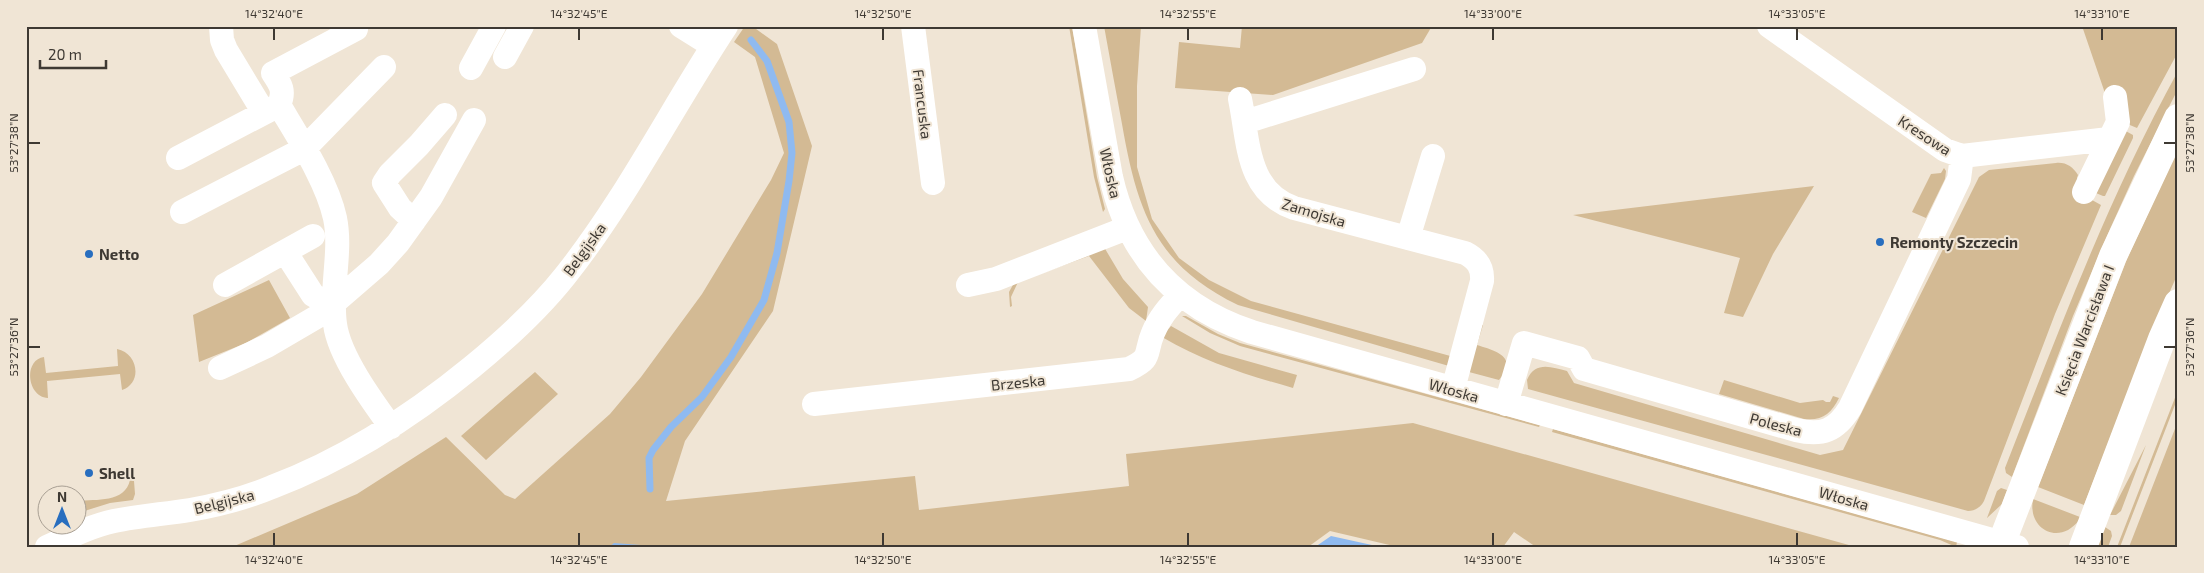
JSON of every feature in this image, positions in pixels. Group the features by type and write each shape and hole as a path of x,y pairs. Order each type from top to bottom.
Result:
{"street":[{"path":"221,26 222,40 226,50 304,149 328,199 334,216 337,237 335,323 339,342 359,379 391,427"},
{"path":"471,68 494,26"},
{"path":"505,57 522,26"},
{"path":"681,26 713,46"},
{"name":"Belgijska","path":"47,547 77,533 113,521 192,510 263,491 345,455 391,427 442,392 492,350 535,310 564,277 626,190 726,26"},
{"name":"Francuska","path":"913,26 933,183"},
{"name":"Włoska","path":"1084,26 1115,196 1127,228 1149,262 1180,295 1211,315 1235,326 2006,545"},
{"name":"Kresowa","path":"1772,27 1944,150 1962,156 2109,139"},
{"path":"178,158 271,109 283,95 283,89 273,73 356,29"},
{"path":"182,212 304,149 384,67"},
{"path":"1244,122 1414,69"},
{"path":"2084,192 2118,122 2115,97"},
{"name":"Zamojska","path":"1240,99 1255,174 1264,190 1274,199 1294,208 1465,253 1473,258 1482,270 1482,281 1453,389"},
{"path":"414,221 400,208 384,183 390,174 445,116"},
{"name":"Księcia Warcisława I","path":"2006,545 2109,264 2139,196 2178,118"},
{"path":"220,368 267,346 320,315 378,264 414,221 446,172 474,120"},
{"path":"1408,238 1432,156"},
{"name":"Poleska","path":"1506,404 1524,343 1578,358 1584,369 1796,430 1812,433 1829,430 1837,425 1850,408 1958,179 1962,156"},
{"path":"968,285 996,279 1127,228"},
{"path":"226,284 313,236"},
{"path":"286,252 312,295 318,298 335,300"},
{"name":"Brzeska","path":"814,404 1128,369 1142,363 1148,351 1152,334 1165,311 1180,295"},
{"path":"2083,547 2159,347 2178,304"}],"shaded area":[{"path":"745,26 752,26 777,44 812,146 773,311 685,441 666,501 915,476 919,510 1129,486 1126,454 1413,423 1856,547 1536,547 1514,532 1503,547 1398,547 1330,531 1308,547 232,547 357,494 446,437 505,495 515,499 610,414 641,377 702,294 771,180 784,153 755,57 734,42"},
{"path":"1069,26 1072,26 1097,177 1105,209 1103,212 1094,177"},
{"path":"1104,26 1141,26 1137,86 1137,167 1152,219 1179,258 1209,280 1251,301 1454,357 1449,366 1238,305 1210,289 1187,272 1169,253 1143,209 1128,155"},
{"path":"1242,26 1432,26 1422,43 1273,95 1175,88 1179,42 1240,48"},
{"path":"2082,26 2178,26 2178,52 2137,128 2125,123 2107,99"},
{"path":"2178,71 2178,89 2134,176 2110,229 2073,316 2012,477 2006,473 2005,468 2085,266 2129,168"},
{"path":"2122,129 2133,135 2133,138 2105,196 2103,196 2091,191"},
{"path":"2178,149 2178,273 2146,346 2084,505 2038,487 2127,259"},
{"path":"2060,163 2069,166 2078,175 2077,178 2083,195 2101,205 2055,314 1984,501 1975,509 1968,511 1528,389 1527,380 1534,370 1544,367 1555,368 1567,371 1574,383 1820,455 1843,450 1979,177 1989,170"},
{"path":"1944,168 1946,171 1945,179 1926,218 1912,212 1931,174 1941,173"},
{"path":"1814,186 1773,254 1743,317 1724,313 1740,258 1573,215"},
{"path":"1104,247 1123,279 1148,307 1146,321 1129,308 1089,256 1018,282 1011,297 1012,306 1010,307 1009,292 1014,283"},
{"path":"269,280 290,318 246,343 199,362 193,315"},
{"path":"1182,316 1186,316 1218,334 1240,343 1540,425 1539,427 1240,346 1210,333"},
{"path":"1481,325 1483,325 1477,345 1498,353 1506,360 1505,372 1499,380 1469,372"},
{"path":"1171,326 1219,353 1297,375 1293,388 1226,367 1178,346 1162,337"},
{"path":"117,349 130,356 135,368 133,381 122,390 120,374 47,381 48,398 36,392 32,385 30,371 37,360 44,357 46,373 118,366"},
{"path":"535,372 558,394 486,460 461,436"},
{"path":"1724,380 1800,403 1823,400 1830,402 1833,396 1839,398 1833,408 1825,415 1816,419 1804,419 1719,394"},
{"path":"2178,390 2178,397 2120,547 2117,547"},
{"path":"2178,421 2178,547 2129,547"},
{"path":"1553,429 1957,542 1956,547 1940,540 1552,432"},
{"path":"2146,445 2121,511 2116,515 2110,515"},
{"path":"130,480 134,481 135,494 133,500 110,503 88,510 88,501 101,500 116,496 127,487"},
{"path":"2001,488 2007,490 2002,504 1987,518 1997,491"},
{"path":"2033,499 2080,517 2079,520 2071,528 2063,532 2047,531 2035,519 2032,510"},
{"path":"2105,527 2111,531 2112,536 2108,547 2097,547"}],"water":[{"path":"1331,536 1381,547 1315,547"},
{"path":"614,543 667,547 609,547"}],"waterway":[{"path":"650,489 649,458 653,450 671,427 702,397 731,357 764,300 777,253 792,153 789,122 767,61 751,40"}],"place":[{"name":"Remonty Szczecin","path":"1880,242"},
{"name":"Netto","path":"89,254"},
{"name":"Shell","path":"89,473"}]}
